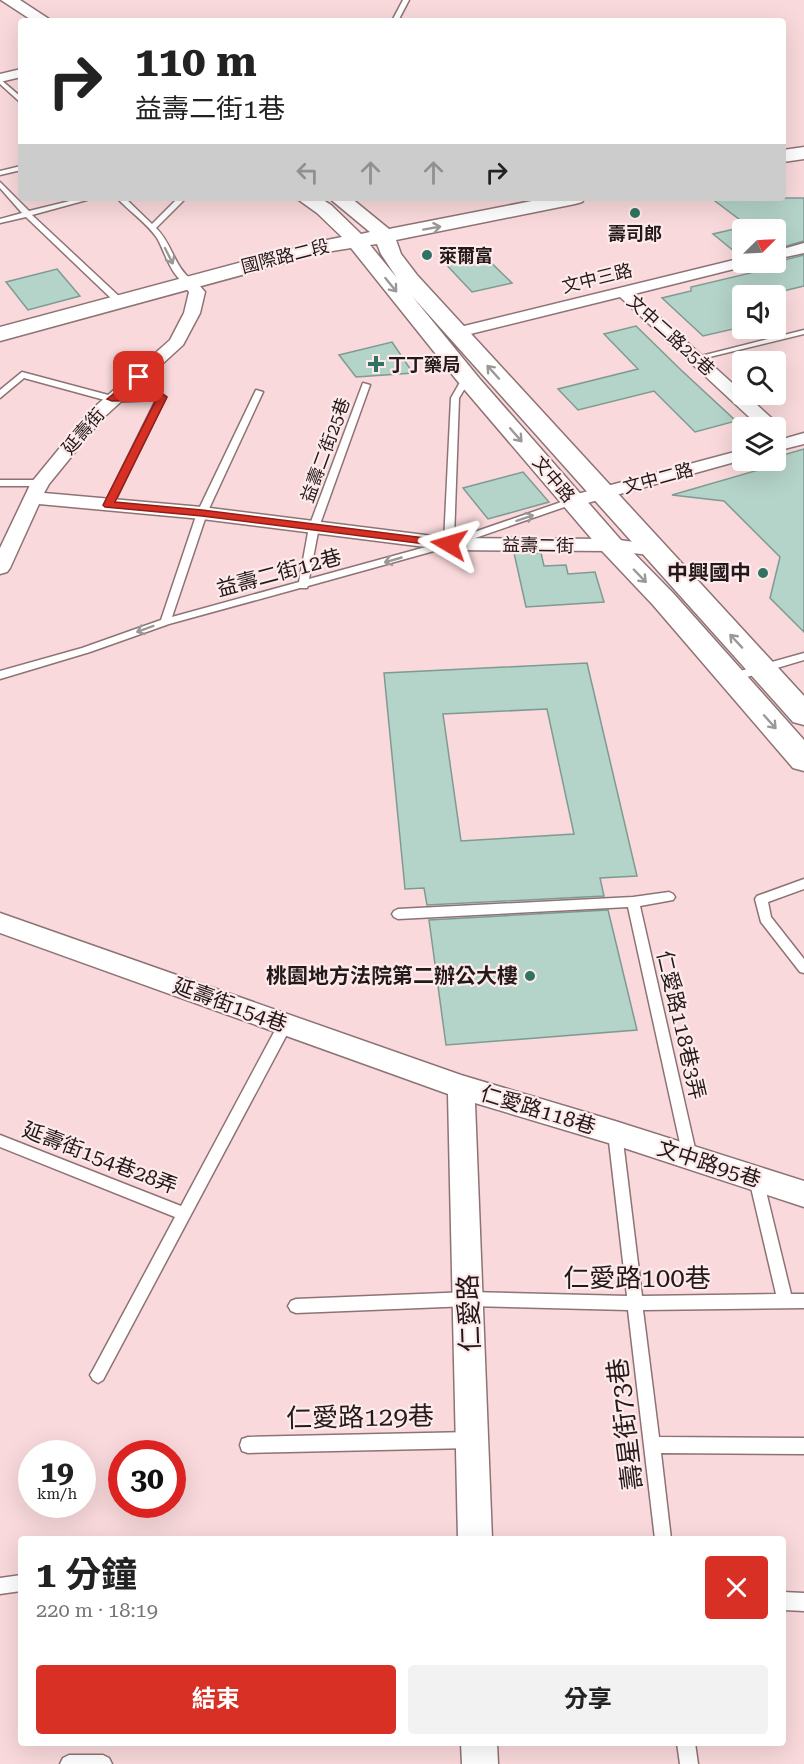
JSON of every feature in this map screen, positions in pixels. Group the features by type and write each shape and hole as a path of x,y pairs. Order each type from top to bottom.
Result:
{"street":[{"path":"9,0 39,18"},
{"path":"0,12 18,23"},
{"path":"0,79 18,74"},
{"path":"786,144 804,141"},
{"path":"786,156 804,153"},
{"name":"文中路","path":"311,201 324,209 350,234 471,383 611,546 663,599 804,760"},
{"name":"文中路","path":"343,201 379,230 391,254 409,280 804,715"},
{"name":"國際路二段","path":"379,230 487,201"},
{"name":"國際路二段","path":"0,334 115,297 350,234 379,230 435,228 561,201"},
{"path":"786,252 804,248"},
{"name":"文中三路","path":"458,332 732,265"},
{"name":"延壽街","path":"2,559 36,491 71,444 112,399 177,342 192,313 197,292 184,278"},
{"name":"文中二路25巷","path":"623,292 760,417"},
{"name":"國際路二段","path":"0,323 115,297"},
{"name":"文中二路","path":"573,501 732,458"},
{"name":"益壽二街","path":"36,491 109,505 202,513 449,544 611,546 651,549"},
{"name":"延壽街154巷","path":"0,923 461,1087"},
{"name":"仁愛路118巷","path":"461,1087 615,1133"},
{"name":"仁愛路","path":"461,1087 475,1536"},
{"name":"文中路95巷","path":"615,1133 804,1194"},
{"path":"479,1746 480,1764"}],"lane":[{"path":"397,18 406,0"},
{"path":"0,79 18,98"},
{"path":"0,173 18,169"},
{"path":"0,184 27,214 115,297"},
{"path":"0,221 78,201"},
{"path":"124,201 159,235 184,278"},
{"path":"152,228 179,201"},
{"path":"697,358 804,332"},
{"path":"0,395 22,375 112,399 162,397 109,505"},
{"path":"449,544 455,399 462,386 471,383"},
{"name":"益壽二街25巷","path":"303,586 314,527 366,385"},
{"path":"165,622 202,513 260,392"},
{"path":"0,483 36,491"},
{"name":"益壽二街12巷","path":"0,675 86,650 165,622 303,586 449,544 573,501"},
{"path":"730,678 804,656"},
{"path":"804,884 761,899 765,919 804,968"},
{"path":"398,914 633,902 669,897"},
{"name":"仁愛路118巷3弄","path":"633,902 690,1157"},
{"name":"延壽街154巷28弄","path":"98,1375 285,1025"},
{"name":"壽星街73巷","path":"615,1133 663,1536"},
{"name":"延壽街154巷28弄","path":"0,1141 185,1214"},
{"path":"756,1179 785,1302"},
{"name":"仁愛路100巷","path":"296,1306 469,1299 636,1304 804,1301"},
{"name":"仁愛路129巷","path":"248,1445 472,1440"},
{"path":"653,1445 804,1446"},
{"path":"0,1586 18,1583"},
{"path":"786,1601 804,1602"},
{"path":"686,1746 689,1764"},
{"path":"69,1764 103,1764"}],"building":[{"path":"786,198 804,198 804,241 786,246 786,219 739,219 715,201 786,201"},
{"path":"732,230 732,249 713,234"},
{"path":"477,249 512,283 472,292 439,257"},
{"path":"804,255 804,286 786,290 786,285 732,285 732,329 703,336 662,298 691,291 691,287 750,273 786,273 786,260"},
{"path":"57,269 80,296 28,310 6,282"},
{"path":"636,326 732,417 732,422 695,432 654,391 578,410 558,389 638,369 604,334"},
{"name":"丁丁藥局","path":"392,342 413,373 356,377 339,355"},
{"path":"804,449 804,632 770,598 780,557 724,501 672,495 755,471 786,471 786,454"},
{"path":"523,472 549,502 488,519 463,488"},
{"path":"514,553 541,553 544,566 566,565 568,574 595,572 604,602 526,607"},
{"path":"587,663 637,876 600,878 604,896 427,905 424,888 405,889 384,673","holes":["547,709 574,834 461,841 443,714"]},
{"name":"桃園地方法院第二辦公大樓","path":"608,910 637,1030 446,1045 429,920"}],"place":[{"name":"壽司郎","path":"635,213"},
{"name":"萊爾富","path":"427,255"},
{"name":"丁丁藥局","path":"376,364"},
{"name":"中興國中","path":"763,573"},
{"name":"桃園地方法院第二辦公大樓","path":"530,976"}],"route":[{"path":"139,377 112,399 162,397 109,505 202,513 449,544"}]}
